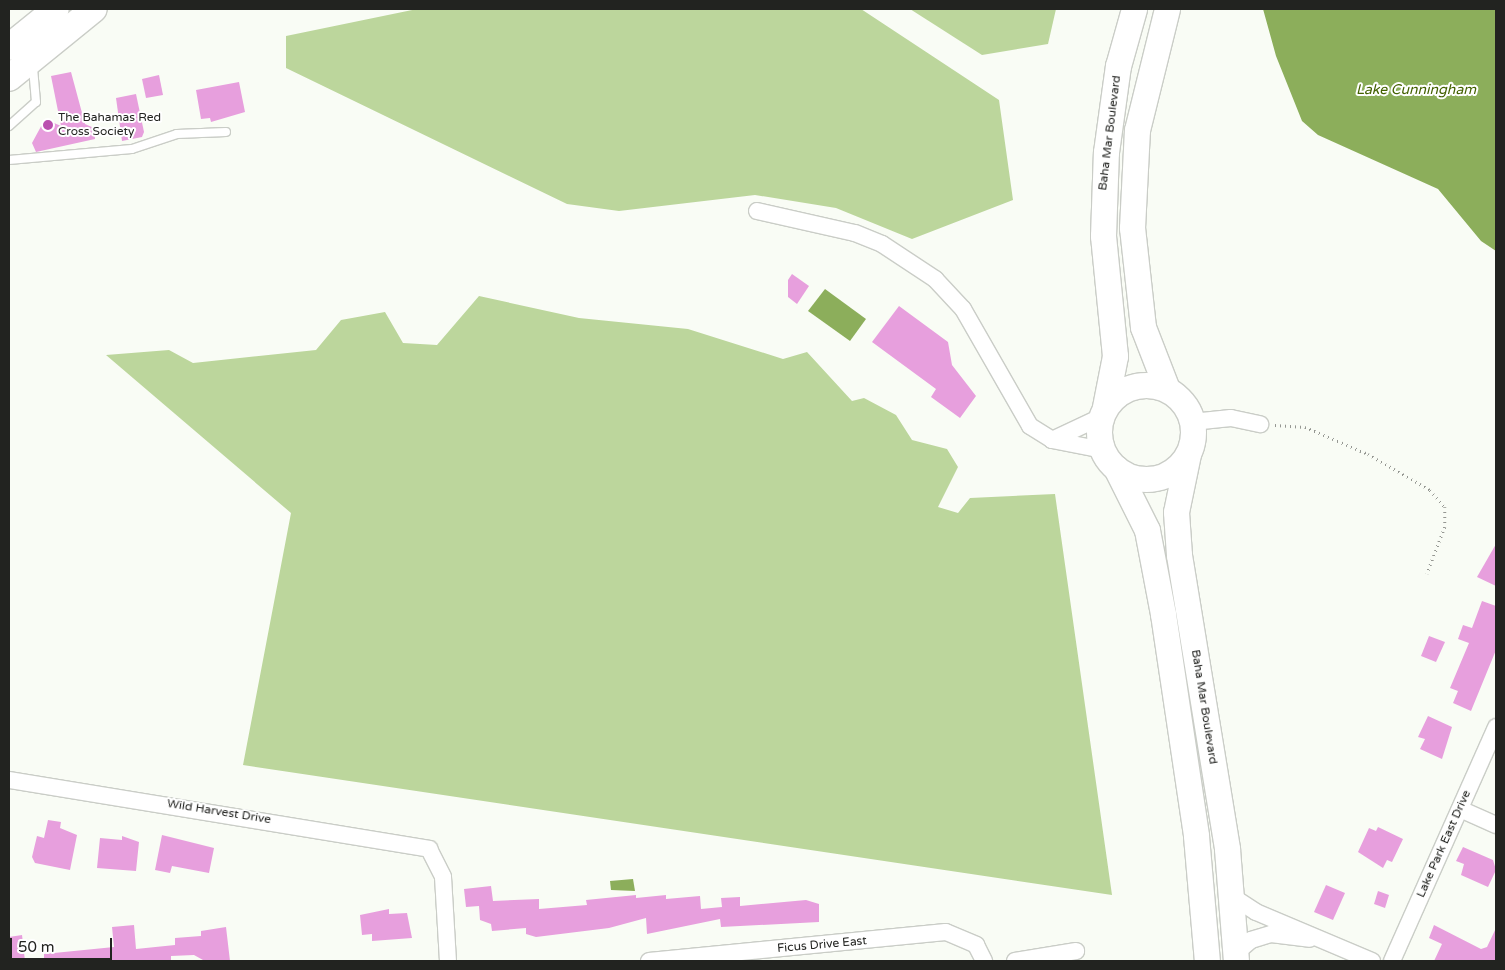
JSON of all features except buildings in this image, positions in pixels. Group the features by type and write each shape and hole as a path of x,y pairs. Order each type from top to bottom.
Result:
{"highway":[{"path":"9,48 56,9"},
{"path":"9,78 94,9"}],"main road":[{"name":"Baha Mar Boulevard","path":"1103,412 1115,356 1102,236 1106,152 1118,66 1134,9"},
{"path":"1109,459 1135,478 1156,478 1175,470 1188,454 1192,422 1186,406 1167,389 1143,327 1132,228 1137,130 1167,9"},
{"path":"1167,389 1132,386 1103,412 1109,459 1147,530 1161,605 1196,836 1207,961"},
{"name":"Baha Mar Boulevard","path":"1188,454 1176,512 1179,555 1233,897 1236,957"}],"street":[{"path":"757,211 855,233 882,244 935,279 963,309 985,344 1020,414 1052,440 1109,459"},
{"path":"1052,440 1103,412"},
{"path":"1192,422 1231,418 1260,424"},
{"name":"Lake Park East Drive","path":"1392,961 1496,726"},
{"name":"Wild Harvest Drive","path":"9,780 429,849 443,877 448,961"},
{"path":"1460,808 1496,825"},
{"path":"1233,897 1324,942 1372,961"},
{"name":"Ficus Drive East","path":"649,961 946,932 976,946 984,960"},
{"path":"1236,957 1251,940 1271,934 1324,942"},
{"path":"1015,961 1076,951"}],"lane":[{"path":"9,126 36,102 32,59"},
{"path":"9,160 132,149 177,134 226,132"}],"path":[{"path":"1260,424 1305,427 1368,454 1430,490 1445,507 1445,527 1427,574"}],"shaded area":[{"path":"417,9 861,9 999,100 1013,200 912,239 836,208 755,195 619,211 567,204 286,68 286,36"},
{"path":"910,9 1056,9 1048,44 982,55"},
{"path":"479,296 579,318 688,329 783,359 807,352 852,401 864,398 896,415 912,440 947,449 958,467 938,507 958,513 970,498 1055,494 1112,895 243,765 291,513 106,355 169,350 193,363 316,350 341,320 385,312 403,343 437,345"}],"water":[{"name":"Lake Cunningham","path":"1263,9 1496,9 1496,251 1481,241 1438,189 1318,135 1302,121 1276,56"},
{"path":"825,289 866,319 850,341 808,311"},
{"path":"633,879 635,891 611,890 610,881"}],"place":[{"name":"The Bahamas Red Cross Society","path":"48,125"}]}
